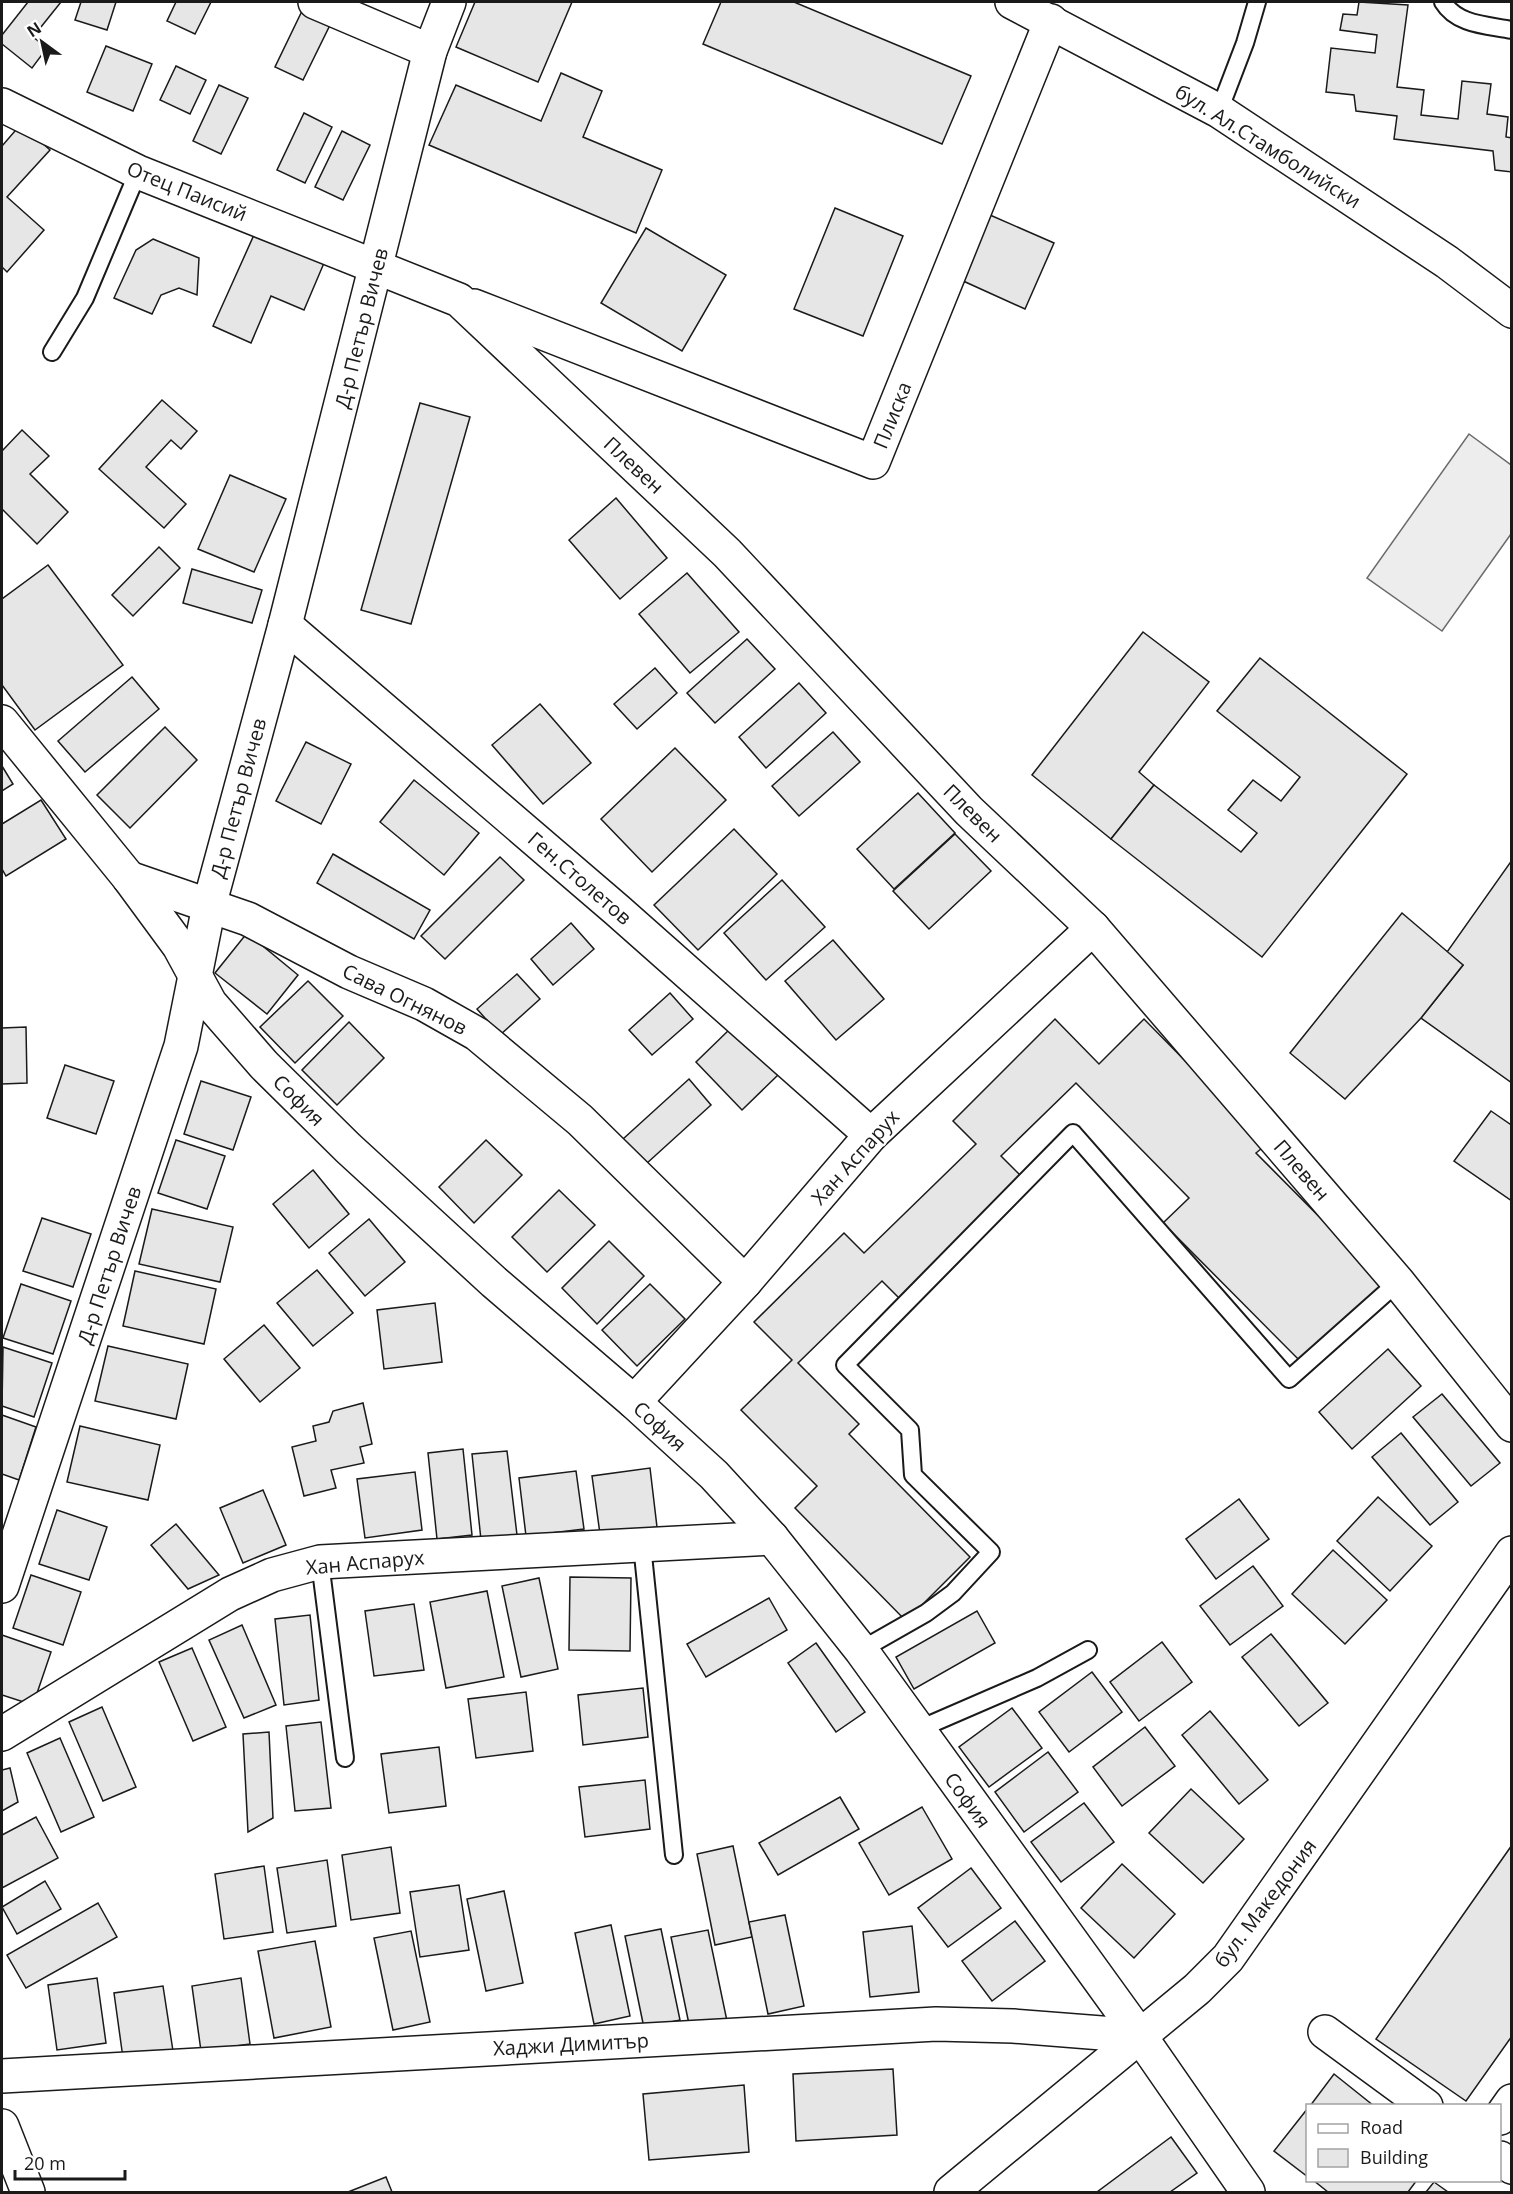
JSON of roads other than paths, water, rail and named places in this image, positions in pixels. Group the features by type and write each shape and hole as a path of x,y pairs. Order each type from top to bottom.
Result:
{"street":[{"path":"315,2 430,51"},
{"name":"Д-р Петър Вичев","path":"2,1586 181,1046 197,977 209,906 285,625 430,51 449,2"},
{"name":"бул. Ал.Стамболийски","path":"1012,2 1219,111 1447,262 1512,311"},
{"name":"Плиска","path":"459,300 873,462 1051,21"},
{"name":"Отец Паисий","path":"2,105 138,172 376,268"},
{"name":"Плевен","path":"376,268 459,300 727,553 969,811 1093,928 1398,1282 1512,1425"},
{"name":"Ген.Столетов","path":"285,625 617,910 871,1135"},
{"name":"София","path":"2,722 129,878 179,946 210,1004 264,1065 348,1148 494,1282 634,1402 714,1475 772,1538 861,1650 1140,2036 1248,2193"},
{"name":"Сава Огнянов","path":"129,878 248,919 349,972 424,1004 477,1034 580,1120 745,1282"},
{"name":"Хан Аспарух","path":"634,1402 745,1282 871,1135 1093,928"},
{"name":"Хан Аспарух","path":"2,1734 230,1594 272,1575 320,1562 772,1538"},
{"name":"бул. Македония","path":"951,2193 1140,2036 1228,1958 1512,1553"},
{"name":"Хаджи Димитър","path":"2,2076 936,2024 1013,2026 1140,2036"},
{"path":"1325,2032 1423,2104"},
{"path":"1501,2117 1512,2101"},
{"path":"2,2126 28,2193"}],"lane":[{"path":"1219,111 1245,43 1257,2"},
{"path":"1443,2 1449,11 1466,21 1512,30"},
{"path":"52,352 85,298 138,172"},
{"path":"861,1650 927,1613 953,1593 991,1552 913,1475 910,1430 845,1365 1073,1133 1289,1379 1398,1282"},
{"path":"642,1545 674,1856"},
{"path":"320,1562 345,1758"},
{"path":"917,1730 1037,1678 1088,1650"}]}
